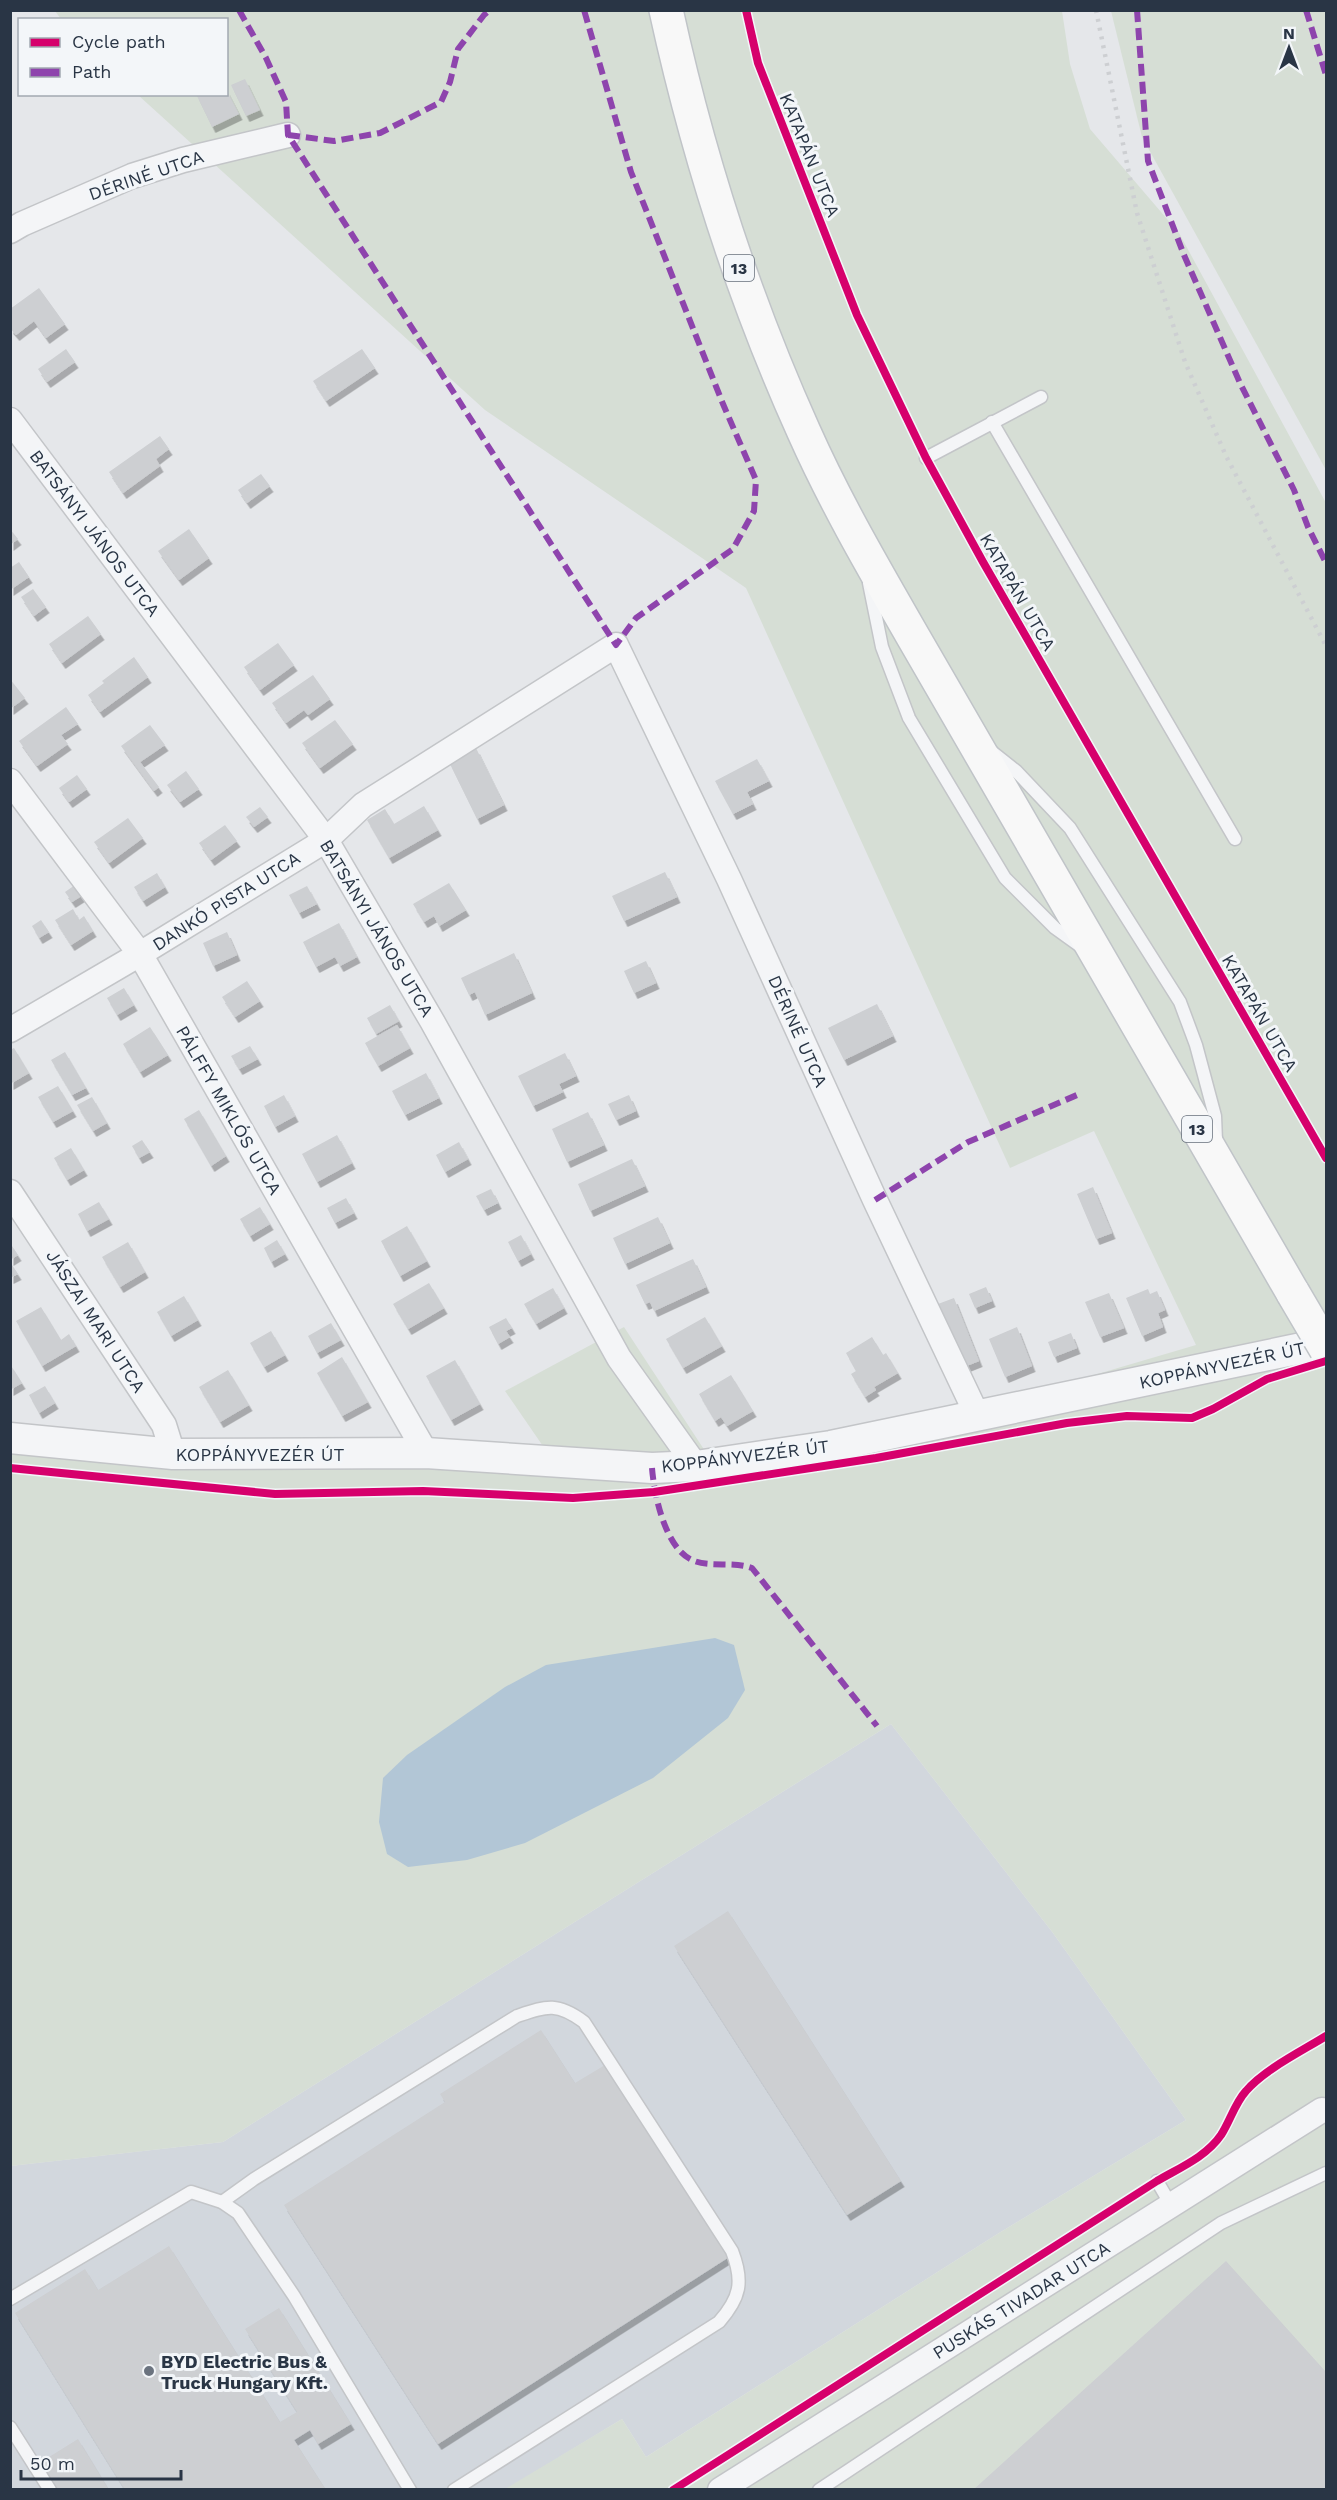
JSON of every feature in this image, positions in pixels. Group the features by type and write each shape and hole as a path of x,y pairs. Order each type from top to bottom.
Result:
{"main road":[{"name":"13","path":"666,10 700,152 723,224 758,322 804,433 862,547 1326,1350"}],"street":[{"name":"DÉRINÉ UTCA","path":"10,231 132,176 183,160 288,135"},
{"name":"BATSÁNYI JÁNOS UTCA","path":"10,420 326,840 432,1021 619,1358 696,1466"},
{"name":"DÉRINÉ UTCA","path":"616,645 724,869 875,1200 978,1417"},
{"name":"DANKÓ PISTA UTCA","path":"10,1030 141,954 326,840 363,805 616,645"},
{"name":"PÁLFFY MIKLÓS UTCA","path":"10,781 141,954 426,1453"},
{"name":"JÁSZAI MARI UTCA","path":"10,1192 164,1425 173,1455"},
{"name":"KOPPÁNYVEZÉR ÚT","path":"10,1438 173,1455 426,1453 652,1468 696,1466 831,1446 978,1417 1276,1352 1326,1344"},
{"name":"PUSKÁS TIVADAR UTCA","path":"720,2490 1322,2110"}],"lane":[{"path":"926,458 1041,397"},
{"path":"992,422 1235,839"},
{"path":"862,547 882,646 909,718 1005,878 1055,928 1104,963"},
{"path":"969,733 1016,771 1070,828 1180,1002 1215,1116 1217,1163"},
{"path":"222,2202 254,2179 517,2016 546,2007 569,2011 584,2022 732,2252 738,2267 738,2294 731,2309 719,2322 454,2490"},
{"path":"819,2490 1221,2223 1326,2173"},
{"path":"1157,2181 1171,2205"},
{"path":"10,2300 191,2192 222,2202 238,2213 294,2296 410,2490"},
{"path":"10,2427 50,2490"}],"shaded area":[{"path":"55,11 1062,11 1070,64 1090,129 1179,233 1326,503 1326,2489 505,2489 622,2419 646,2457 999,2233 1186,2120 1053,1933 891,1724 223,2142 11,2166 11,1425 145,1441 547,1452 505,1391 624,1327 705,1451 948,1418 1196,1345 1094,1131 1010,1168 746,588 485,410 139,96 228,96 228,18 60,18"},
{"path":"1111,11 1326,11 1326,470 1142,137"},
{"path":"891,1724 1053,1933 1186,2120 999,2233 646,2457 622,2419 505,2490 11,2489 10,2166 223,2142"}],"water":[{"path":"715,1638 734,1645 745,1690 728,1718 653,1778 525,1843 467,1860 408,1867 387,1854 379,1822 383,1778 407,1755 505,1687 546,1665"}],"building":[{"path":"245,79 260,110 246,116 231,85"},
{"path":"228,93 239,114 212,127 197,96 228,96"},
{"path":"39,288 65,324 46,338 34,321 16,335 10,328 10,309"},
{"path":"66,349 75,362 47,382 38,369"},
{"path":"362,349 375,368 326,401 313,381"},
{"path":"160,436 169,449 156,459 160,466 123,493 109,472"},
{"path":"261,474 270,486 247,503 238,490"},
{"path":"10,529 18,539 10,545"},
{"path":"189,529 209,558 179,580 158,551"},
{"path":"19,562 29,577 10,590 10,568"},
{"path":"33,589 46,607 34,616 21,597"},
{"path":"88,616 101,634 62,663 49,644"},
{"path":"278,643 294,665 260,690 244,667"},
{"path":"134,657 148,677 100,712 88,695 104,683 102,681"},
{"path":"313,675 330,699 308,715 304,710 286,723 272,703"},
{"path":"10,679 25,698 10,709"},
{"path":"66,707 78,724 61,735 68,744 37,766 19,741"},
{"path":"335,720 353,744 320,768 302,743"},
{"path":"150,725 165,745 140,762 159,787 154,791 121,746"},
{"path":"476,748 504,805 477,819 449,762"},
{"path":"757,759 769,781 747,792 753,804 733,814 715,781"},
{"path":"186,771 199,789 180,802 167,785"},
{"path":"77,775 87,789 69,802 59,788"},
{"path":"424,806 438,830 389,858 367,820 385,809 394,824"},
{"path":"260,807 268,817 254,827 246,817"},
{"path":"128,818 143,838 109,863 94,842"},
{"path":"225,825 237,841 211,860 199,843"},
{"path":"665,872 677,897 624,921 612,896"},
{"path":"157,873 165,887 143,901 134,887"},
{"path":"449,883 466,910 439,926 434,916 424,922 413,904"},
{"path":"75,885 83,895 72,902 65,892"},
{"path":"307,886 317,904 299,913 289,895"},
{"path":"73,909 79,920 84,916 93,931 71,945 55,920"},
{"path":"41,920 49,932 39,938 32,926"},
{"path":"339,923 357,957 340,966 335,957 316,967 303,942"},
{"path":"227,932 237,955 213,966 203,943"},
{"path":"514,953 532,993 485,1015 475,992 469,995 461,978"},
{"path":"646,961 656,983 634,993 624,971"},
{"path":"247,981 260,1001 235,1017 222,997"},
{"path":"124,988 134,1005 117,1015 107,998"},
{"path":"877,1004 893,1036 844,1060 828,1028"},
{"path":"390,1005 399,1021 376,1034 367,1018"},
{"path":"397,1025 410,1048 378,1066 365,1043"},
{"path":"150,1027 168,1055 140,1072 123,1044"},
{"path":"250,1046 258,1059 239,1069 231,1056"},
{"path":"14,1048 29,1073 10,1084 10,1050"},
{"path":"65,1052 86,1088 72,1095 51,1060"},
{"path":"565,1053 576,1076 559,1084 563,1092 533,1106 518,1076"},
{"path":"426,1073 439,1098 405,1115 392,1091"},
{"path":"58,1086 73,1111 53,1122 38,1097"},
{"path":"284,1095 295,1116 275,1127 264,1106"},
{"path":"629,1095 636,1111 616,1120 608,1104"},
{"path":"92,1097 107,1123 93,1131 77,1105"},
{"path":"199,1110 226,1156 211,1166 184,1119"},
{"path":"588,1112 604,1145 567,1162 552,1129"},
{"path":"337,1135 352,1163 317,1182 302,1154"},
{"path":"142,1140 150,1152 139,1158 132,1146"},
{"path":"459,1142 468,1159 445,1172 436,1155"},
{"path":"71,1148 84,1170 67,1180 54,1158"},
{"path":"632,1159 645,1186 590,1211 578,1184"},
{"path":"1093,1187 1112,1233 1096,1239 1077,1194"},
{"path":"491,1189 498,1203 484,1210 476,1196"},
{"path":"346,1198 354,1213 335,1223 327,1208"},
{"path":"99,1202 109,1219 87,1231 78,1214"},
{"path":"260,1207 270,1224 250,1236 240,1219"},
{"path":"658,1217 670,1243 625,1264 613,1238"},
{"path":"407,1226 427,1261 400,1276 381,1241"},
{"path":"521,1235 531,1254 518,1261 508,1242"},
{"path":"277,1240 285,1254 271,1262 264,1248"},
{"path":"128,1242 145,1272 120,1287 102,1257"},
{"path":"10,1243 18,1255 10,1260"},
{"path":"693,1259 706,1287 654,1311 650,1302 645,1304 636,1285"},
{"path":"10,1262 18,1274 10,1278"},
{"path":"429,1283 444,1308 408,1329 393,1304"},
{"path":"986,1287 992,1301 975,1308 969,1294"},
{"path":"553,1288 564,1308 536,1324 524,1304"},
{"path":"1148,1289 1150,1294 1157,1291 1165,1310 1158,1313 1163,1327 1142,1336 1126,1298"},
{"path":"1109,1293 1124,1328 1100,1337 1085,1302"},
{"path":"184,1296 198,1320 171,1336 157,1312"},
{"path":"954,1298 979,1361 964,1367 938,1304"},
{"path":"41,1307 61,1340 69,1334 76,1346 42,1366 16,1321"},
{"path":"705,1317 722,1346 683,1368 666,1339"},
{"path":"506,1318 512,1328 506,1331 510,1337 498,1344 489,1327"},
{"path":"331,1323 341,1340 317,1353 308,1336"},
{"path":"1017,1327 1032,1366 1005,1377 989,1339"},
{"path":"271,1331 285,1355 264,1367 250,1343"},
{"path":"1071,1333 1077,1348 1054,1357 1048,1342"},
{"path":"872,1337 883,1355 886,1353 898,1373 874,1387 876,1390 865,1397 851,1374 856,1371 846,1353"},
{"path":"342,1357 368,1402 342,1416 317,1373"},
{"path":"455,1360 480,1404 451,1420 426,1376"},
{"path":"10,1364 22,1383 10,1390"},
{"path":"228,1370 249,1405 220,1422 199,1387"},
{"path":"731,1375 753,1411 727,1426 721,1417 715,1421 699,1394"},
{"path":"45,1386 55,1403 39,1413 29,1395"},
{"path":"728,1911 901,2181 847,2215 674,1946"},
{"path":"541,2030 575,2083 605,2065 729,2257 438,2444 284,2205 445,2102 440,2094"},
{"name":"BYD Electric Bus & Truck Hungary Kft.","path":"169,2246 280,2422 297,2412 245,2329 279,2308 351,2424 318,2444 310,2430 294,2440 326,2490 125,2490 15,2313 85,2269 98,2290"},
{"path":"1226,2261 1326,2372 1326,2490 973,2490"},
{"path":"78,2439 109,2490 58,2490 41,2462"}],"railway":[{"path":"1096,10 1137,213 1185,362 1226,456 1326,646"}],"marked path":[{"path":"239,10 266,58 286,102 288,135 616,645 636,618 733,549 754,511 756,480 723,404 631,172 584,10"},
{"path":"288,135 334,141 380,133 441,102 450,82 458,49 490,10"},
{"path":"1137,10 1148,161 1184,255 1240,383 1294,490 1308,527 1326,563"},
{"path":"1306,10 1326,75"},
{"path":"875,1200 968,1142 1077,1095"},
{"path":"652,1468 655,1492 663,1519 668,1532 683,1554 699,1562 752,1568 877,1726"}],"cycle path":[{"name":"KATAPÁN UTCA","path":"746,10 758,63 857,315 926,458 983,562 1326,1158"},
{"path":"10,1468 275,1494 423,1491 573,1498 654,1492 876,1458 1067,1423 1127,1416 1192,1418 1267,1379 1326,1361"},
{"path":"673,2490 1157,2181 1200,2156 1221,2135 1239,2101 1254,2083 1273,2068 1326,2036"}],"place":[{"name":"BYD Electric Bus & Truck Hungary Kft.","path":"149,2371"}]}
